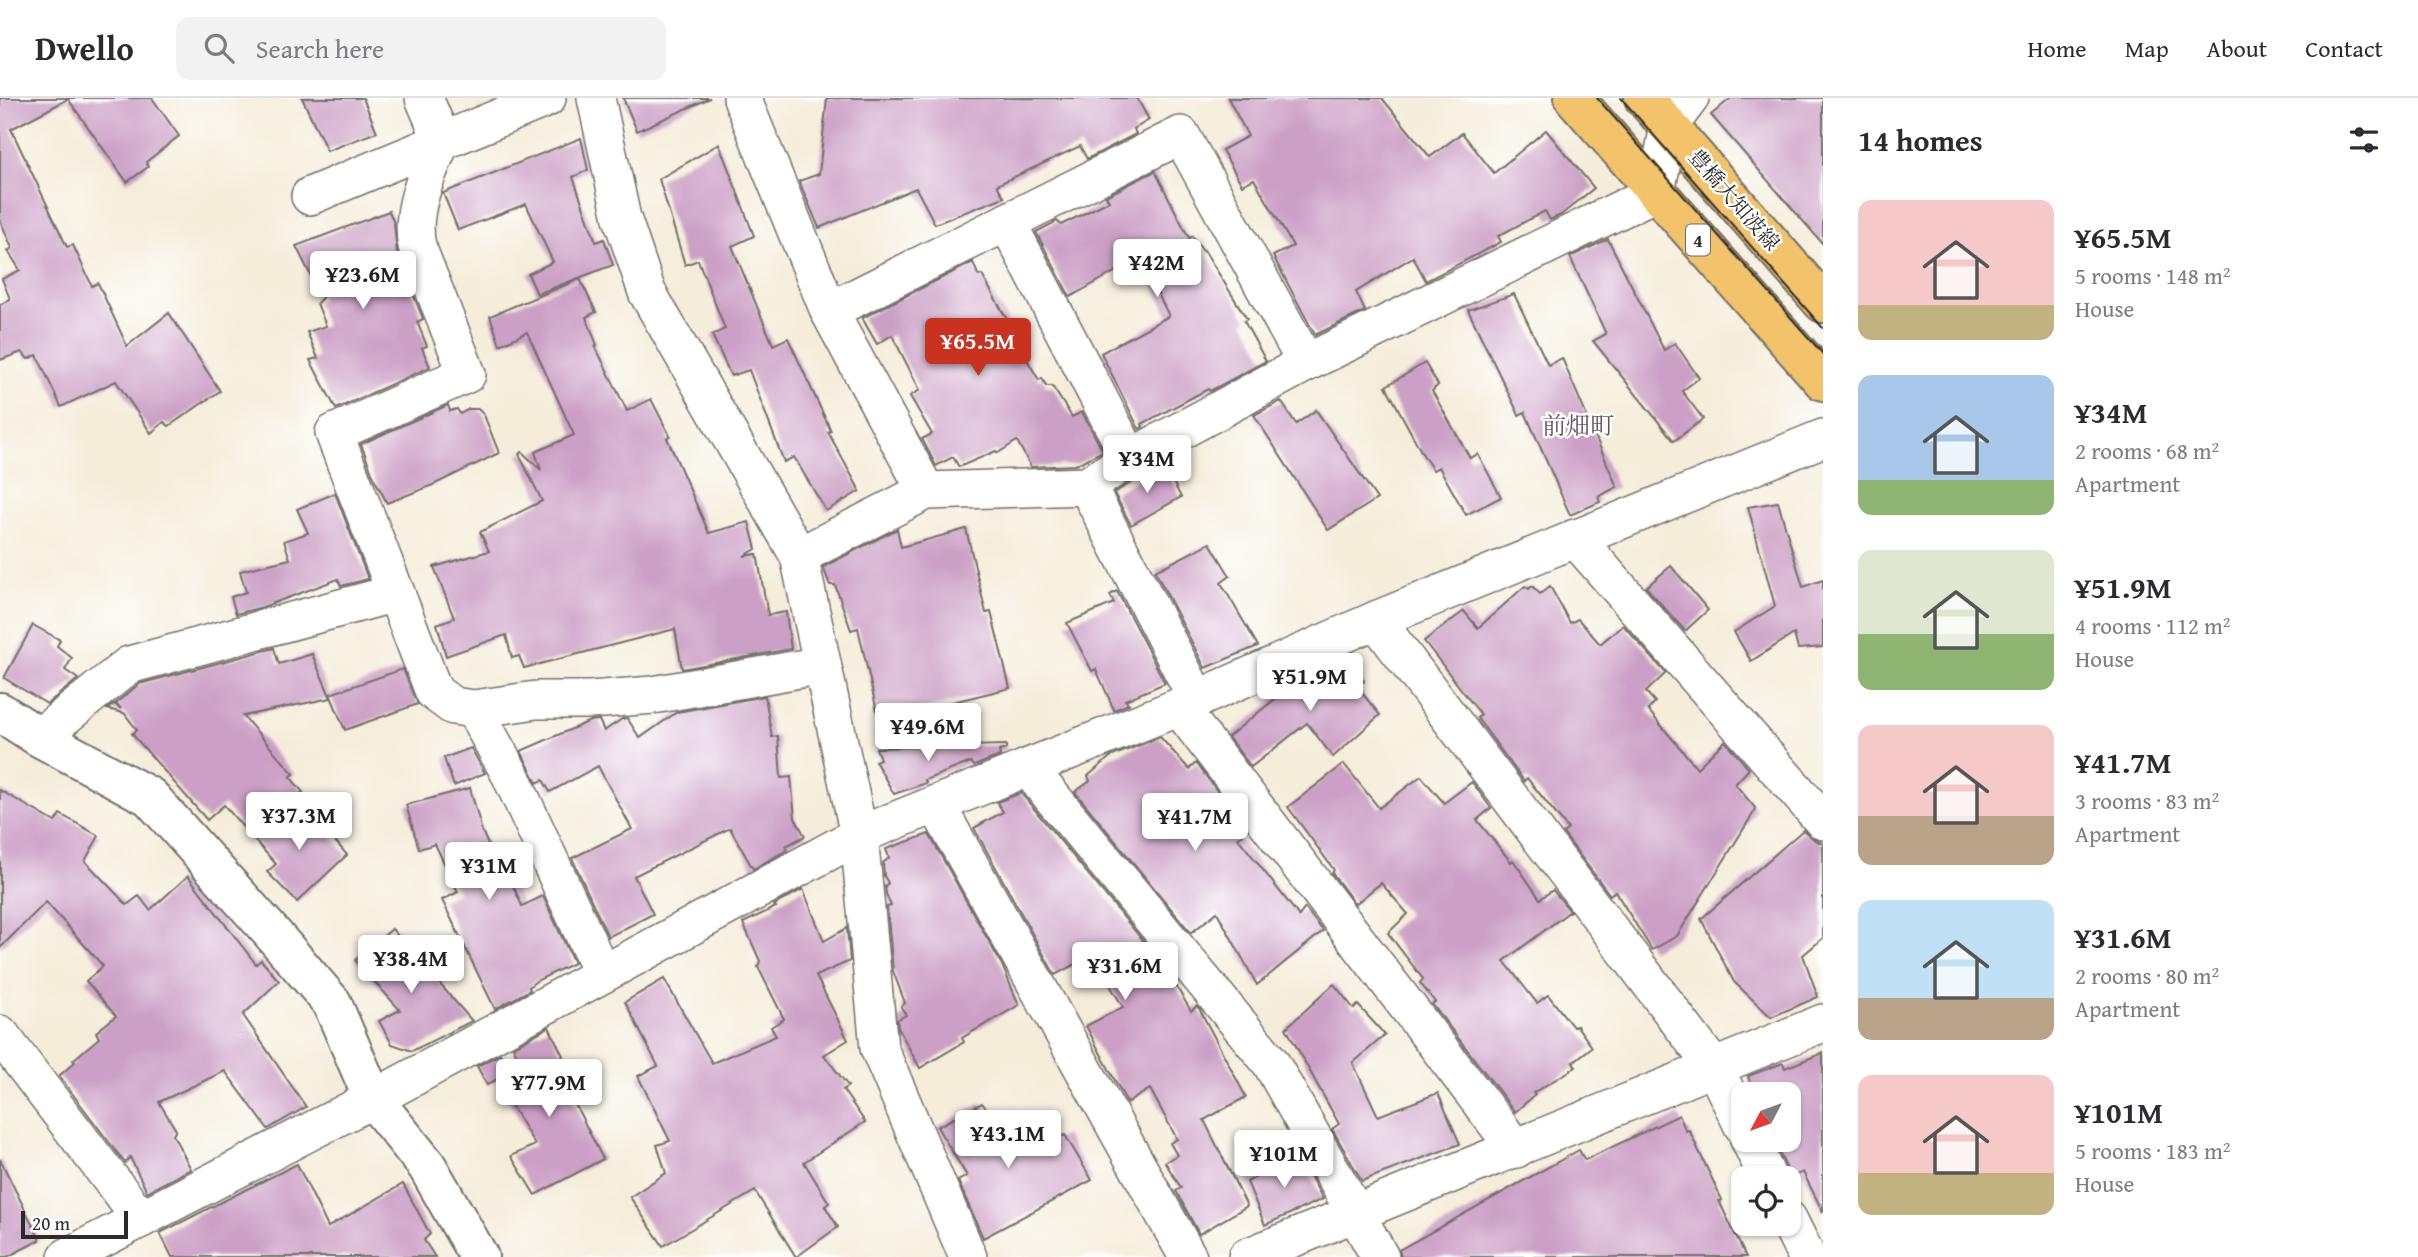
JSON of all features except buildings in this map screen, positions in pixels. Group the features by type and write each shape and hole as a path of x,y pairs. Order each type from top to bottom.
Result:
{"main road":[{"name":"4","path":"1574,98 1823,381"},
{"name":"豊橋大知波線","path":"1668,107 1823,303"}],"street":[{"path":"424,98 442,140 427,173 414,231 417,246 467,374 334,433 434,692 453,706 474,709 536,700 590,700 653,695 822,665"},
{"path":"310,196 547,98"},
{"path":"596,98 622,218 647,292 799,556 859,835 879,1048 968,1257"},
{"path":"742,98 829,311 926,491"},
{"path":"799,556 926,491 1087,486 1130,458 1306,363 1656,192 1668,107"},
{"path":"829,311 1181,135 1306,363"},
{"path":"1007,222 1130,458"},
{"path":"67,1257 373,1099 859,835 1188,703 1376,620 1823,438"},
{"path":"1087,486 1188,703 1516,1149"},
{"path":"1575,538 1823,821"},
{"path":"39,737 129,665 396,593"},
{"path":"1376,620 1715,1069 1731,1102"},
{"path":"474,709 510,774 603,974"},
{"path":"0,712 39,737 150,797 332,1003 373,1099 427,1166 479,1257"},
{"path":"1028,768 1271,1063 1380,1257"},
{"path":"936,804 1188,1257"},
{"path":"1247,1257 1823,1023"},
{"path":"0,1034 141,1219"},
{"path":"1796,1236 1807,1257"}],"tram line":[{"path":"1597,98 1823,354"},
{"path":"1621,98 1823,328"}],"district":[{"name":"前畑町","path":"1578,426"}]}
